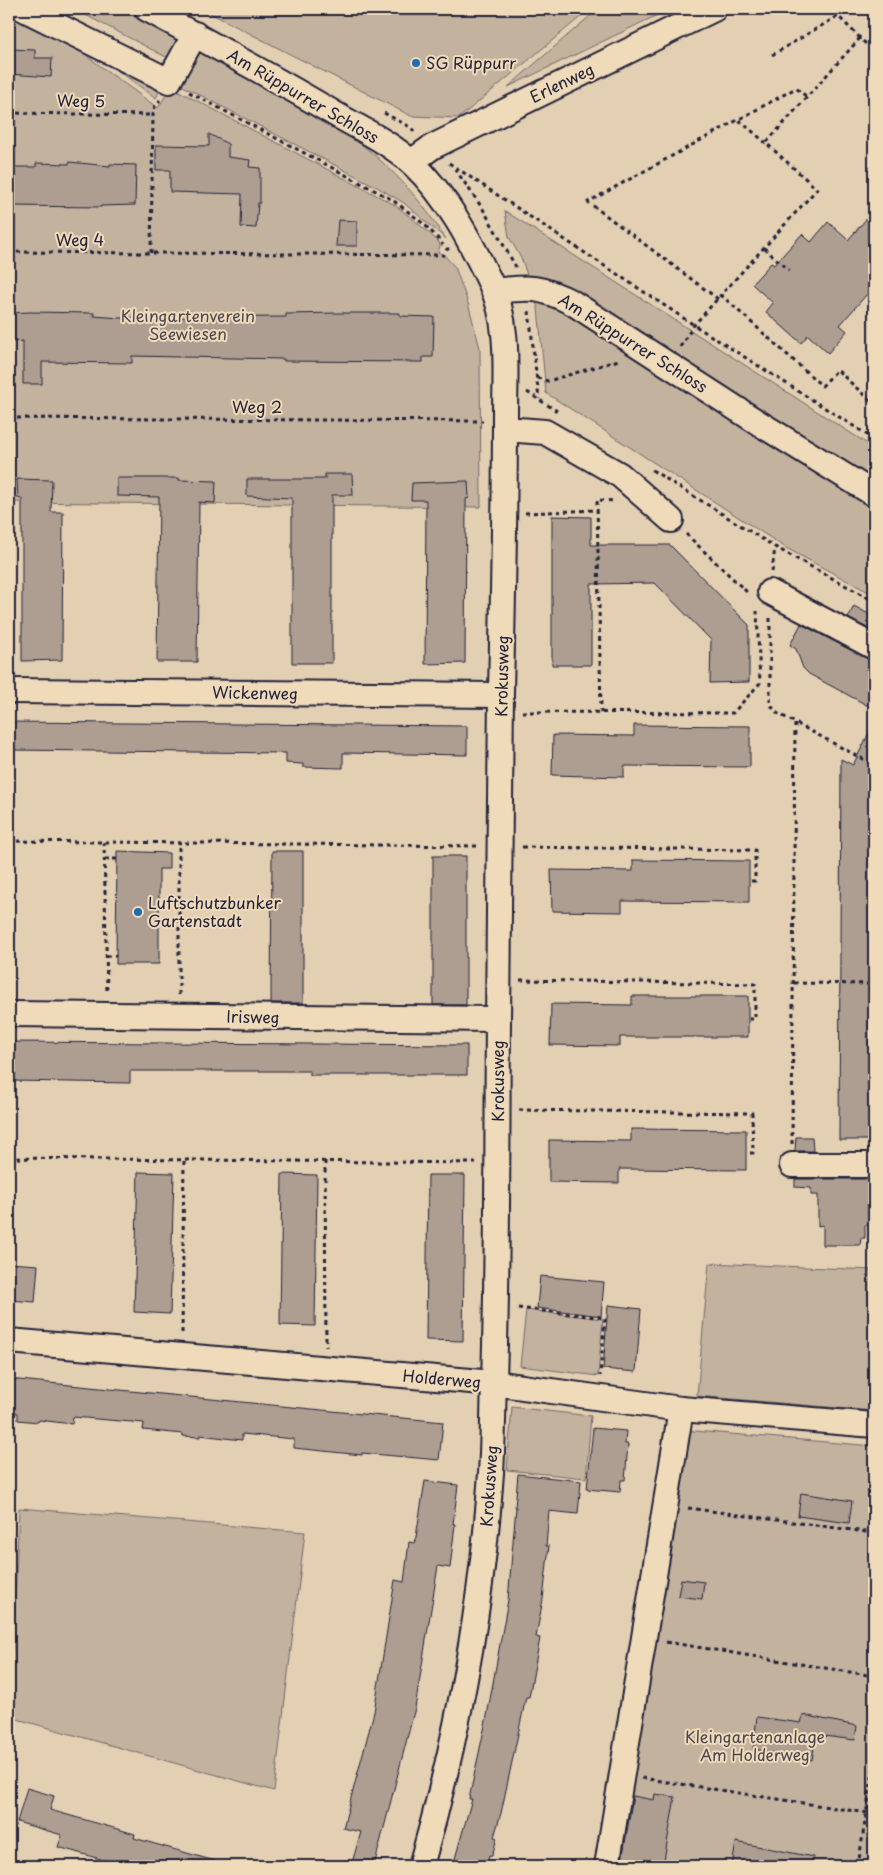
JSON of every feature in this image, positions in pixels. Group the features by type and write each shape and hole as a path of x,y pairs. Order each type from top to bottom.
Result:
{"street":[{"path":"24,9 165,91 195,34"},
{"name":"Erlenweg","path":"411,162 432,147 714,9"},
{"name":"Am Rüppurrer Schloss","path":"151,10 338,116 379,140 411,162 432,185 453,214 473,248 494,291 535,288 554,293 573,303 754,420 874,494"},
{"name":"Krokusweg","path":"422,1866 453,1746 469,1660 491,1469 497,1305 499,846 505,425 504,341 501,313 494,291"},
{"path":"505,425 545,432 620,475 671,520"},
{"path":"759,596 874,647"},
{"name":"Wickenweg","path":"9,690 501,704"},
{"name":"Irisweg","path":"9,1014 498,1019"},
{"path":"792,1165 874,1165"},
{"name":"Holderweg","path":"9,1341 494,1383 681,1409 874,1425"},
{"path":"607,1866 681,1409"}],"path":[{"path":"772,55 838,16 841,9"},
{"path":"838,16 874,52"},
{"path":"766,143 860,38"},
{"path":"718,299 588,202 796,88 807,98"},
{"path":"151,253 153,115 165,91 391,199 415,216 436,235 447,249"},
{"name":"Weg 5","path":"9,113 153,115"},
{"path":"694,325 817,189 739,120"},
{"path":"453,166 694,325 874,439"},
{"path":"764,248 789,270"},
{"name":"Weg 4","path":"9,252 444,255"},
{"path":"721,295 822,386 836,370 874,404"},
{"path":"537,378 548,381 632,356 638,345"},
{"path":"505,378 564,415"},
{"name":"Weg 2","path":"9,418 505,425"},
{"path":"648,468 774,547 874,601"},
{"path":"601,713 597,500 618,502"},
{"path":"554,511 597,510"},
{"path":"671,520 759,596 770,704 777,713 874,764"},
{"path":"501,704 601,713 733,713 760,683 759,596 774,547"},
{"path":"792,1165 795,722"},
{"path":"9,841 755,850 755,880 749,880"},
{"path":"104,842 107,1015"},
{"path":"179,843 179,1016"},
{"path":"105,859 117,859"},
{"path":"106,956 116,956"},
{"path":"499,980 755,984 755,1019 748,1019"},
{"path":"794,983 874,984"},
{"path":"499,1110 752,1113 753,1153 746,1153"},
{"path":"9,1158 498,1163"},
{"path":"181,1357 184,1159"},
{"path":"325,1161 326,1369"},
{"path":"497,1305 605,1318 599,1397"},
{"path":"682,1507 874,1533"},
{"path":"9,1526 9,1587"},
{"path":"660,1640 874,1676"},
{"path":"858,1866 874,1764"},
{"path":"638,1778 874,1814"},
{"path":"9,1861 29,1866"}],"green space":[{"path":"74,9 119,9 181,41 172,66 156,67 168,58"},
{"name":"SG Rüppurr","path":"202,9 590,9 459,118 411,116"},
{"path":"598,9 670,9 508,87"},
{"name":"Kleingartenverein Seewiesen","path":"9,11 33,20 90,50 88,57 158,108 171,87 395,205 439,242 438,252 444,255 455,267 468,303 480,348 481,507 9,502"},
{"path":"201,50 360,143 407,187 427,211 446,239 404,203 377,187 175,82 191,52"},
{"path":"96,55 159,85 156,90 159,92 156,98"},
{"path":"505,211 874,448 874,595 786,548 546,393 538,308 522,260 509,237"},
{"path":"709,1263 874,1270 874,1411 697,1396"},
{"path":"526,1310 603,1319 598,1376 520,1366"},
{"path":"512,1407 591,1416 586,1478 507,1470"},
{"name":"Kleingartenanlage Am Holderweg","path":"683,1430 874,1446 874,1866 613,1866"},
{"path":"19,1508 305,1532 274,1791 10,1717"}],"building":[{"path":"9,49 35,50 35,58 52,58 51,77 9,74"},
{"path":"209,134 228,144 228,157 250,160 249,167 260,168 260,203 258,203 256,228 241,227 242,194 170,192 170,170 156,170 156,145 209,146"},
{"path":"69,162 110,166 110,164 136,165 135,205 101,207 9,206 9,167 36,167 36,163 69,164"},
{"path":"874,210 874,286 840,325 847,331 828,353 808,335 801,343 766,312 773,303 752,284 771,263 774,265 802,234 811,242 828,222 848,240"},
{"path":"338,220 357,221 357,246 336,246"},
{"path":"9,313 94,313 94,316 120,318 286,317 286,314 400,313 400,316 434,317 433,357 423,357 423,362 284,361 284,359 132,356 132,363 42,362 42,384 23,384 23,341 13,342 13,333 9,334"},
{"path":"325,474 352,474 353,495 332,495 332,663 292,663 292,498 247,496 247,479 325,479"},
{"path":"117,478 179,478 179,480 216,481 215,503 199,502 197,662 157,662 159,497 117,496"},
{"path":"17,479 52,480 51,512 63,512 62,660 22,661 22,499 18,498"},
{"path":"468,481 469,498 466,499 465,663 425,664 426,500 411,500 412,483"},
{"path":"552,516 591,517 591,545 670,545 749,625 749,682 710,683 711,640 655,583 591,584 591,665 552,665"},
{"path":"854,606 874,617 874,632 848,618"},
{"path":"801,624 874,661 874,709 809,674 803,668 796,649 790,645"},
{"path":"9,722 467,726 467,755 343,753 343,768 303,767 303,764 286,763 286,753 9,750"},
{"path":"874,723 874,1140 839,1140 841,759 853,765"},
{"path":"634,725 750,726 750,767 624,766 624,777 552,775 553,735 634,736"},
{"name":"Luftschutzbunker Gartenstadt","path":"117,851 169,853 169,869 159,869 159,964 116,964"},
{"path":"272,851 303,851 303,1003 271,1003"},
{"path":"433,856 466,856 466,1005 433,1005"},
{"path":"633,860 749,861 749,902 622,901 622,912 552,911 551,870 633,871"},
{"path":"632,996 748,996 748,1037 620,1037 620,1046 550,1045 551,1004 632,1005"},
{"path":"9,1042 467,1045 467,1075 310,1075 310,1071 130,1071 130,1083 11,1081 11,1074 9,1074"},
{"path":"631,1129 746,1130 746,1170 619,1169 619,1183 549,1182 549,1140 631,1141"},
{"path":"796,1137 812,1137 813,1151 795,1151"},
{"path":"138,1172 174,1173 170,1314 134,1312"},
{"path":"282,1174 317,1175 315,1326 280,1325"},
{"path":"428,1175 465,1175 463,1341 426,1340"},
{"path":"795,1179 874,1179 874,1196 870,1196 870,1225 865,1225 865,1238 861,1238 860,1245 823,1245 823,1225 818,1226 818,1195 811,1195 811,1188 795,1187"},
{"path":"9,1263 38,1265 35,1302 9,1300"},
{"path":"540,1276 604,1282 601,1316 537,1308"},
{"path":"608,1305 641,1309 636,1372 603,1369"},
{"path":"9,1379 443,1422 439,1460 294,1448 294,1439 242,1434 242,1440 200,1435 200,1437 183,1436 183,1434 143,1430 144,1423 73,1417 72,1424 39,1420 38,1422 18,1420 18,1413 9,1412"},
{"path":"593,1428 626,1431 625,1444 628,1444 625,1480 621,1480 620,1492 587,1489"},
{"path":"518,1474 581,1481 578,1514 549,1511 546,1546 549,1546 543,1599 536,1637 540,1638 529,1697 526,1697 494,1837 497,1838 492,1856 489,1855 486,1866 471,1866 454,1862 472,1799 469,1799 487,1716 508,1600"},
{"path":"425,1481 458,1485 450,1568 438,1566 415,1708 374,1866 351,1866 361,1832 343,1828 374,1712 395,1580 404,1582 409,1542 415,1543"},
{"path":"801,1493 852,1501 849,1523 798,1516"},
{"path":"681,1579 704,1582 702,1599 678,1596"},
{"path":"803,1715 857,1726 855,1740 816,1735 812,1760 753,1749 757,1717 801,1723"},
{"path":"27,1788 54,1796 50,1810 135,1834 134,1838 215,1861 214,1866 125,1866 58,1847 62,1835 17,1822"},
{"path":"655,1794 675,1797 663,1866 621,1866 633,1796 654,1800"},
{"path":"736,1842 813,1857 813,1866 732,1866"}],"place":[{"name":"SG Rüppurr","path":"416,63"},
{"name":"Luftschutzbunker Gartenstadt","path":"138,912"}]}
